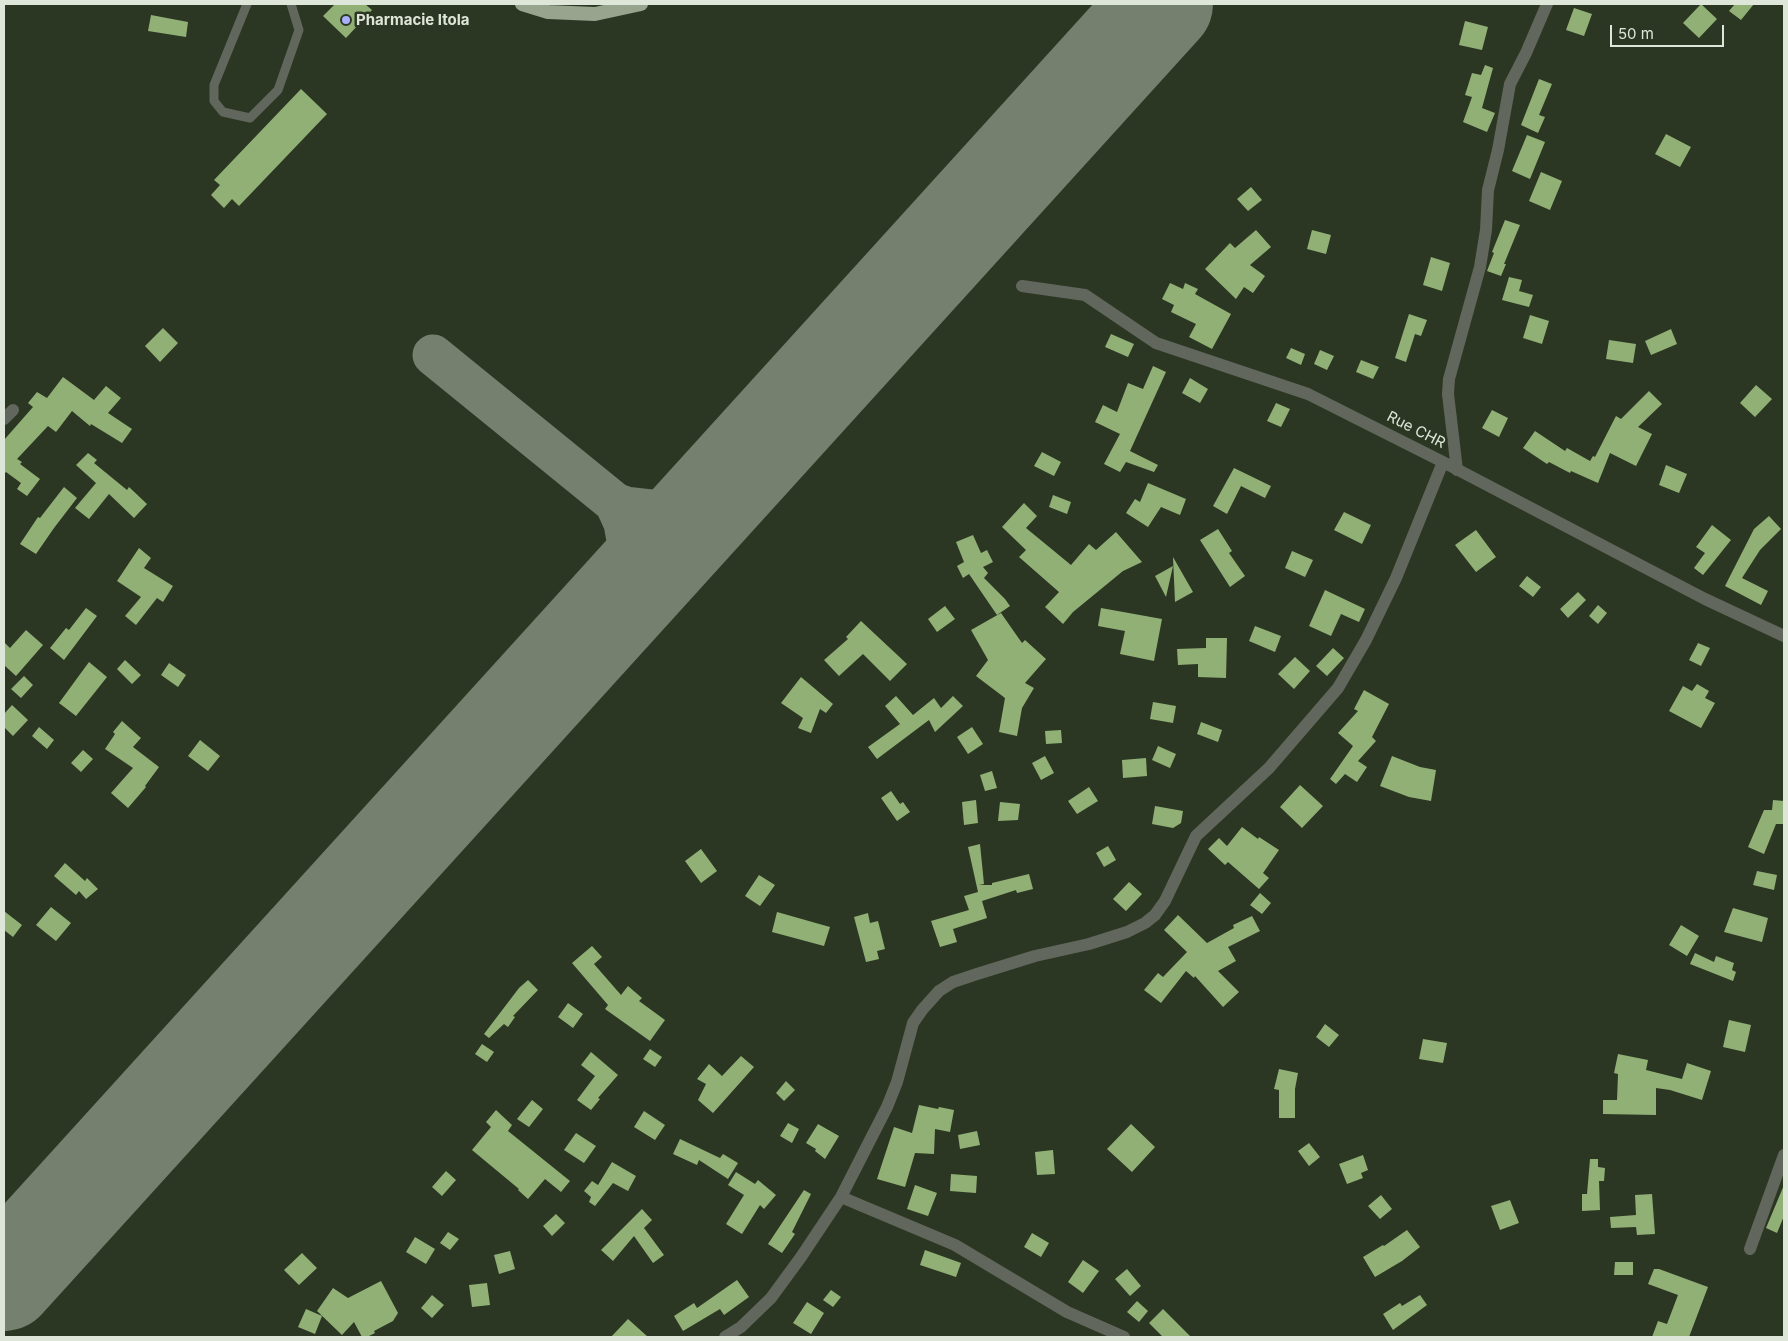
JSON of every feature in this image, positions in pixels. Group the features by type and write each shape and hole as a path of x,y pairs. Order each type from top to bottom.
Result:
{"highway":[{"path":"522,4 548,12 595,14 641,4"}],"street":[{"path":"1457,470 1449,402 1449,379 1480,267 1486,230 1488,190 1498,150 1510,84 1526,53 1547,4"},
{"name":"Rue CHR","path":"1022,286 1085,295 1156,343 1308,394 1443,462 1705,599 1784,636"},
{"path":"725,1337 741,1327 770,1298 801,1257 841,1197 887,1107 897,1082 914,1024 922,1010 939,991 953,982 1034,956 1089,944 1127,932 1145,923 1155,915 1165,901 1196,836 1269,768 1338,688 1366,640 1396,578 1443,462"},
{"path":"1750,1249 1784,1155"},
{"path":"841,1197 955,1245 1067,1312 1124,1337"}],"lane":[{"path":"247,4 214,85 214,100 223,112 250,118 278,90 299,30 291,4"}],"building":[{"path":"335,4 365,4 372,10 346,38 323,16"},
{"path":"1701,4 1717,19 1699,38 1683,23"},
{"path":"1735,4 1754,4 1741,20 1729,11"},
{"path":"1574,8 1592,14 1584,36 1566,30"},
{"path":"151,15 188,22 186,37 148,31"},
{"path":"1465,21 1488,27 1482,50 1459,45"},
{"path":"1485,65 1493,68 1482,108 1495,113 1487,132 1463,122 1472,97 1465,95 1472,73 1481,75"},
{"path":"1539,79 1552,84 1539,115 1545,117 1538,133 1521,125"},
{"path":"301,89 327,114 239,206 232,199 224,208 211,195 220,185 214,180"},
{"path":"1666,134 1691,147 1680,167 1655,154"},
{"path":"1527,135 1545,142 1530,179 1512,171"},
{"path":"1541,172 1562,181 1550,210 1529,201"},
{"path":"1251,187 1262,200 1248,211 1237,199"},
{"path":"1505,220 1520,225 1501,276 1487,271 1494,253 1492,252"},
{"path":"1256,230 1271,247 1250,265 1265,276 1253,293 1244,287 1236,299 1205,269 1230,243 1235,248"},
{"path":"1312,230 1331,235 1326,254 1307,249"},
{"path":"1431,257 1450,263 1442,291 1423,285"},
{"path":"1509,277 1522,280 1519,291 1533,295 1529,307 1502,300"},
{"path":"1170,283 1183,289 1185,283 1198,289 1195,294 1231,314 1212,349 1189,337 1196,324 1171,312 1174,305 1162,299"},
{"path":"1409,314 1427,320 1421,336 1415,334 1406,362 1395,358"},
{"path":"1530,315 1549,321 1542,344 1523,338"},
{"path":"163,328 178,343 160,362 145,346"},
{"path":"1671,329 1677,344 1651,355 1645,341"},
{"path":"1111,334 1134,344 1128,357 1105,347"},
{"path":"1609,340 1636,344 1633,363 1606,359"},
{"path":"1291,348 1305,354 1301,365 1286,358"},
{"path":"1320,350 1334,356 1327,370 1314,364"},
{"path":"1361,360 1379,367 1373,379 1356,372"},
{"path":"1153,366 1166,372 1130,451 1158,465 1154,472 1126,462 1120,472 1104,464 1120,434 1095,422 1103,405 1117,412 1128,383 1143,389"},
{"path":"63,377 94,400 106,386 121,398 108,413 132,429 122,443 91,424 90,426 72,411 56,432 48,426 17,459 22,462 20,464 40,479 27,496 17,489 21,483 6,472 4,474 4,440 33,407 28,403 37,392 47,398"},
{"path":"1190,378 1208,389 1200,403 1182,393"},
{"path":"1756,385 1772,399 1755,417 1740,403"},
{"path":"1649,391 1662,404 1638,427 1652,434 1636,466 1610,453 1598,483 1571,471 1570,473 1549,462 1547,464 1523,448 1535,431 1565,451 1567,448 1590,461 1593,456 1595,457 1616,416 1621,419"},
{"path":"1276,403 1290,409 1281,427 1267,421"},
{"path":"1492,410 1508,418 1499,437 1482,428"},
{"path":"1042,452 1061,462 1054,476 1034,466"},
{"path":"88,453 97,460 94,463 127,490 129,487 147,504 134,518 109,494 89,519 75,508 96,483 76,465"},
{"path":"1666,465 1687,474 1679,493 1659,485"},
{"path":"1234,468 1271,486 1265,498 1241,486 1227,514 1213,506"},
{"path":"1148,483 1186,499 1180,515 1161,507 1148,527 1126,513 1135,499 1140,502"},
{"path":"64,487 77,498 36,554 20,544 38,517 40,518"},
{"path":"1053,495 1071,502 1067,514 1049,507"},
{"path":"1024,503 1037,516 1026,528 1071,565 1089,544 1096,550 1116,532 1142,562 1123,571 1073,612 1063,624 1045,607 1059,592 1019,557 1026,550 1002,527"},
{"path":"1344,512 1371,525 1362,544 1334,530"},
{"path":"1769,516 1781,529 1760,550 1742,578 1768,591 1761,605 1725,586 1754,529"},
{"path":"1712,525 1731,540 1703,575 1694,568 1705,553 1696,547"},
{"path":"1218,529 1232,551 1229,553 1245,576 1230,587 1200,540"},
{"path":"1476,530 1496,557 1476,572 1455,545"},
{"path":"973,535 981,553 987,550 993,562 983,567 988,573 984,578 1010,606 997,615 969,574 963,578 957,566 964,562 956,542"},
{"path":"139,548 151,558 144,568 173,586 163,602 157,598 136,625 125,616 141,597 117,581"},
{"path":"1292,551 1313,560 1305,577 1285,568"},
{"path":"1173,557 1193,592 1175,602"},
{"path":"1173,566 1166,597 1155,576"},
{"path":"1527,576 1541,587 1533,597 1519,586"},
{"path":"1325,590 1365,609 1359,622 1341,614 1331,636 1309,626"},
{"path":"1578,592 1586,600 1568,618 1560,609"},
{"path":"1598,605 1607,613 1598,624 1589,616"},
{"path":"945,606 955,619 937,632 928,619"},
{"path":"86,608 97,616 64,660 50,648 66,628 69,630"},
{"path":"1101,608 1162,619 1154,661 1120,654 1125,631 1098,626"},
{"path":"1001,613 1022,643 1025,640 1046,659 1025,683 1034,688 1022,708 1017,736 999,732 1005,698 976,676 988,660 971,630"},
{"path":"861,621 907,664 890,681 863,654 839,676 824,660 848,639 846,637"},
{"path":"1255,626 1281,636 1275,652 1249,641"},
{"path":"26,630 43,645 16,676 4,665 4,642 10,648"},
{"path":"1206,638 1227,638 1226,678 1198,677 1198,664 1178,665 1177,649 1206,648"},
{"path":"1698,643 1710,648 1701,666 1689,660"},
{"path":"1333,648 1344,658 1327,676 1316,666"},
{"path":"1295,657 1310,671 1294,689 1278,674"},
{"path":"125,660 141,675 132,684 117,669"},
{"path":"89,662 107,677 76,716 59,703"},
{"path":"169,663 186,675 178,687 161,675"},
{"path":"24,676 33,685 21,698 11,689"},
{"path":"801,677 833,704 826,713 820,709 811,733 798,728 803,718 781,703"},
{"path":"1697,684 1709,691 1705,698 1715,703 1701,728 1669,711 1683,686 1692,691"},
{"path":"1364,690 1389,704 1372,737 1376,741 1358,761 1367,767 1357,782 1345,774 1336,784 1330,779 1353,746 1338,733 1358,711 1354,709"},
{"path":"896,696 913,715 934,698 941,708 953,696 963,706 935,732 929,720 877,759 868,747 900,724 885,706"},
{"path":"1153,702 1176,706 1173,723 1150,719"},
{"path":"12,705 28,720 13,736 4,727 4,714"},
{"path":"122,721 141,738 133,747 159,767 146,787 128,808 111,793 133,768 105,749 115,734 113,732"},
{"path":"1201,722 1222,730 1218,742 1197,734"},
{"path":"39,727 54,740 47,749 32,736"},
{"path":"972,727 983,744 968,754 957,737"},
{"path":"1061,730 1062,743 1046,744 1045,731"},
{"path":"200,740 220,756 208,771 188,756"},
{"path":"1158,746 1176,754 1170,768 1152,760"},
{"path":"83,750 93,759 81,772 71,763"},
{"path":"1045,756 1054,773 1041,780 1032,763"},
{"path":"1392,756 1420,767 1436,770 1431,801 1409,797 1380,786"},
{"path":"1146,758 1147,776 1123,778 1122,760"},
{"path":"992,771 997,788 985,791 980,775"},
{"path":"1300,785 1323,806 1302,828 1280,807"},
{"path":"1089,787 1098,801 1077,814 1068,801"},
{"path":"891,791 900,804 903,802 910,812 897,821 881,798"},
{"path":"976,800 978,823 964,825 962,802"},
{"path":"1773,800 1784,801 1784,824 1776,824 1764,854 1748,847 1764,810 1772,810"},
{"path":"1000,802 1020,804 1018,820 998,821"},
{"path":"1155,806 1183,811 1181,823 1173,828 1152,824"},
{"path":"1242,827 1258,839 1259,837 1279,850 1263,873 1269,878 1259,889 1228,862 1225,865 1208,849 1219,838 1227,846"},
{"path":"980,844 984,884 979,885 992,885 992,883 1029,874 1033,889 1017,893 1016,890 982,901 987,918 953,929 957,942 940,947 931,921 969,910 964,896 978,892 968,847"},
{"path":"1108,846 1116,860 1104,867 1096,853"},
{"path":"701,849 717,871 701,883 685,861"},
{"path":"65,863 85,881 87,878 98,889 86,899 79,891 76,895 54,876"},
{"path":"1757,871 1777,875 1774,890 1753,885"},
{"path":"759,875 775,885 760,906 745,896"},
{"path":"1129,882 1142,894 1126,911 1113,899"},
{"path":"1260,893 1271,903 1262,914 1250,905"},
{"path":"51,907 71,923 56,941 36,925"},
{"path":"1733,908 1768,918 1762,942 1724,932"},
{"path":"4,911 22,925 13,937 4,930"},
{"path":"777,912 830,927 824,946 772,932"},
{"path":"868,913 870,923 878,921 885,949 877,951 879,959 866,962 854,917"},
{"path":"1178,915 1207,943 1234,928 1233,925 1252,916 1260,931 1228,947 1236,961 1218,971 1239,992 1223,1007 1195,976 1194,978 1186,971 1161,1003 1144,990 1158,973 1163,977 1187,952 1164,930"},
{"path":"1681,925 1699,936 1687,956 1669,945"},
{"path":"592,946 602,957 594,964 621,995 628,986 642,998 639,1001 665,1020 650,1041 605,1009 608,1005 572,963"},
{"path":"1695,953 1714,962 1716,956 1734,963 1732,970 1736,972 1733,981 1690,964"},
{"path":"528,980 538,990 513,1016 515,1017 508,1027 504,1024 489,1038 484,1034 519,988"},
{"path":"568,1003 583,1014 573,1028 558,1017"},
{"path":"1729,1020 1751,1025 1745,1052 1723,1047"},
{"path":"1325,1024 1339,1035 1329,1047 1316,1037"},
{"path":"1423,1039 1447,1043 1443,1063 1419,1059"},
{"path":"482,1044 494,1052 487,1062 475,1054"},
{"path":"650,1049 662,1057 655,1067 643,1059"},
{"path":"591,1052 618,1075 598,1098 600,1099 591,1110 577,1100 595,1076 581,1065"},
{"path":"1618,1054 1648,1060 1646,1070 1682,1079 1687,1063 1711,1071 1702,1100 1670,1090 1656,1088 1656,1115 1603,1114 1603,1100 1617,1100 1618,1074 1614,1073"},
{"path":"741,1056 754,1067 713,1113 698,1100 706,1084 697,1079 709,1064 722,1076"},
{"path":"1279,1069 1298,1073 1295,1089 1295,1118 1279,1118 1279,1090 1274,1089"},
{"path":"786,1081 795,1090 784,1101 776,1093"},
{"path":"532,1100 543,1109 529,1127 517,1119"},
{"path":"919,1105 954,1110 950,1132 935,1129 934,1154 915,1153 905,1187 877,1179 894,1127 912,1133"},
{"path":"496,1110 512,1125 508,1131 570,1181 561,1192 545,1179 528,1199 519,1189 472,1150 491,1127 486,1122"},
{"path":"644,1111 665,1125 655,1140 634,1127"},
{"path":"788,1123 799,1129 792,1143 780,1136"},
{"path":"818,1124 839,1136 825,1159 815,1151 816,1149 806,1143"},
{"path":"1131,1124 1155,1147 1132,1172 1107,1149"},
{"path":"977,1131 980,1145 960,1149 958,1135"},
{"path":"576,1133 596,1146 584,1163 564,1150"},
{"path":"680,1139 720,1158 723,1154 738,1163 728,1179 699,1160 697,1165 673,1154"},
{"path":"1309,1143 1320,1157 1309,1166 1298,1151"},
{"path":"1053,1150 1055,1174 1037,1175 1035,1152"},
{"path":"1363,1155 1368,1170 1361,1173 1363,1178 1347,1184 1339,1164"},
{"path":"1590,1159 1598,1159 1598,1167 1605,1168 1604,1181 1599,1181 1600,1210 1582,1211 1582,1194 1587,1194"},
{"path":"612,1162 636,1176 628,1191 613,1183 595,1206 589,1202 591,1197 584,1191 592,1181 598,1185"},
{"path":"446,1171 456,1180 442,1196 432,1187"},
{"path":"736,1172 755,1184 758,1180 776,1195 764,1209 760,1205 742,1234 726,1224 744,1195 728,1185"},
{"path":"951,1174 977,1176 976,1193 950,1191"},
{"path":"915,1185 937,1193 928,1216 907,1209"},
{"path":"1784,1185 1784,1216 1777,1233 1766,1228"},
{"path":"804,1190 811,1194 792,1232 795,1234 782,1253 768,1244"},
{"path":"1652,1194 1655,1234 1637,1235 1636,1227 1611,1228 1610,1217 1636,1215 1635,1195"},
{"path":"1381,1195 1392,1209 1380,1219 1368,1206"},
{"path":"1510,1200 1519,1223 1500,1230 1491,1206"},
{"path":"642,1209 652,1220 644,1228 664,1255 653,1263 634,1236 613,1261 601,1250"},
{"path":"556,1214 565,1223 552,1236 543,1226"},
{"path":"1407,1230 1420,1247 1402,1261 1375,1277 1363,1257 1384,1246"},
{"path":"448,1232 459,1239 450,1250 440,1243"},
{"path":"1032,1233 1049,1243 1041,1257 1024,1247"},
{"path":"415,1237 435,1249 426,1264 406,1252"},
{"path":"925,1250 961,1263 956,1277 920,1265"},
{"path":"510,1251 515,1269 499,1274 494,1255"},
{"path":"302,1253 317,1268 299,1285 284,1270"},
{"path":"1083,1260 1099,1271 1083,1293 1068,1282"},
{"path":"1615,1262 1633,1262 1633,1275 1614,1275"},
{"path":"1127,1269 1141,1286 1130,1296 1115,1279"},
{"path":"1654,1269 1659,1269 1708,1287 1689,1337 1652,1337 1658,1321 1667,1324 1678,1295 1648,1284"},
{"path":"737,1280 749,1297 724,1315 720,1309 683,1331 674,1316 694,1303 697,1308"},
{"path":"381,1281 398,1313 393,1321 367,1337 362,1337 354,1322 342,1335 317,1311 333,1288 348,1298"},
{"path":"487,1283 490,1305 472,1307 469,1285"},
{"path":"831,1290 841,1297 833,1307 823,1300"},
{"path":"432,1295 444,1305 432,1318 421,1308"},
{"path":"1420,1295 1427,1305 1393,1330 1383,1314 1400,1303 1402,1306"},
{"path":"1137,1301 1148,1311 1139,1322 1127,1312"},
{"path":"807,1302 824,1313 811,1334 793,1323"},
{"path":"306,1309 322,1316 315,1334 298,1327"},
{"path":"1163,1309 1191,1337 1163,1337 1149,1323"},
{"path":"628,1319 648,1337 611,1337"}],"taxiway":[{"path":"433,355 615,503 626,507 662,511 717,494"},
{"path":"615,503 624,523 627,540 627,559 616,606"}],"runway":[{"path":"4,1280 1162,4"}],"place":[{"name":"Pharmacie Itola","path":"346,20"}]}
